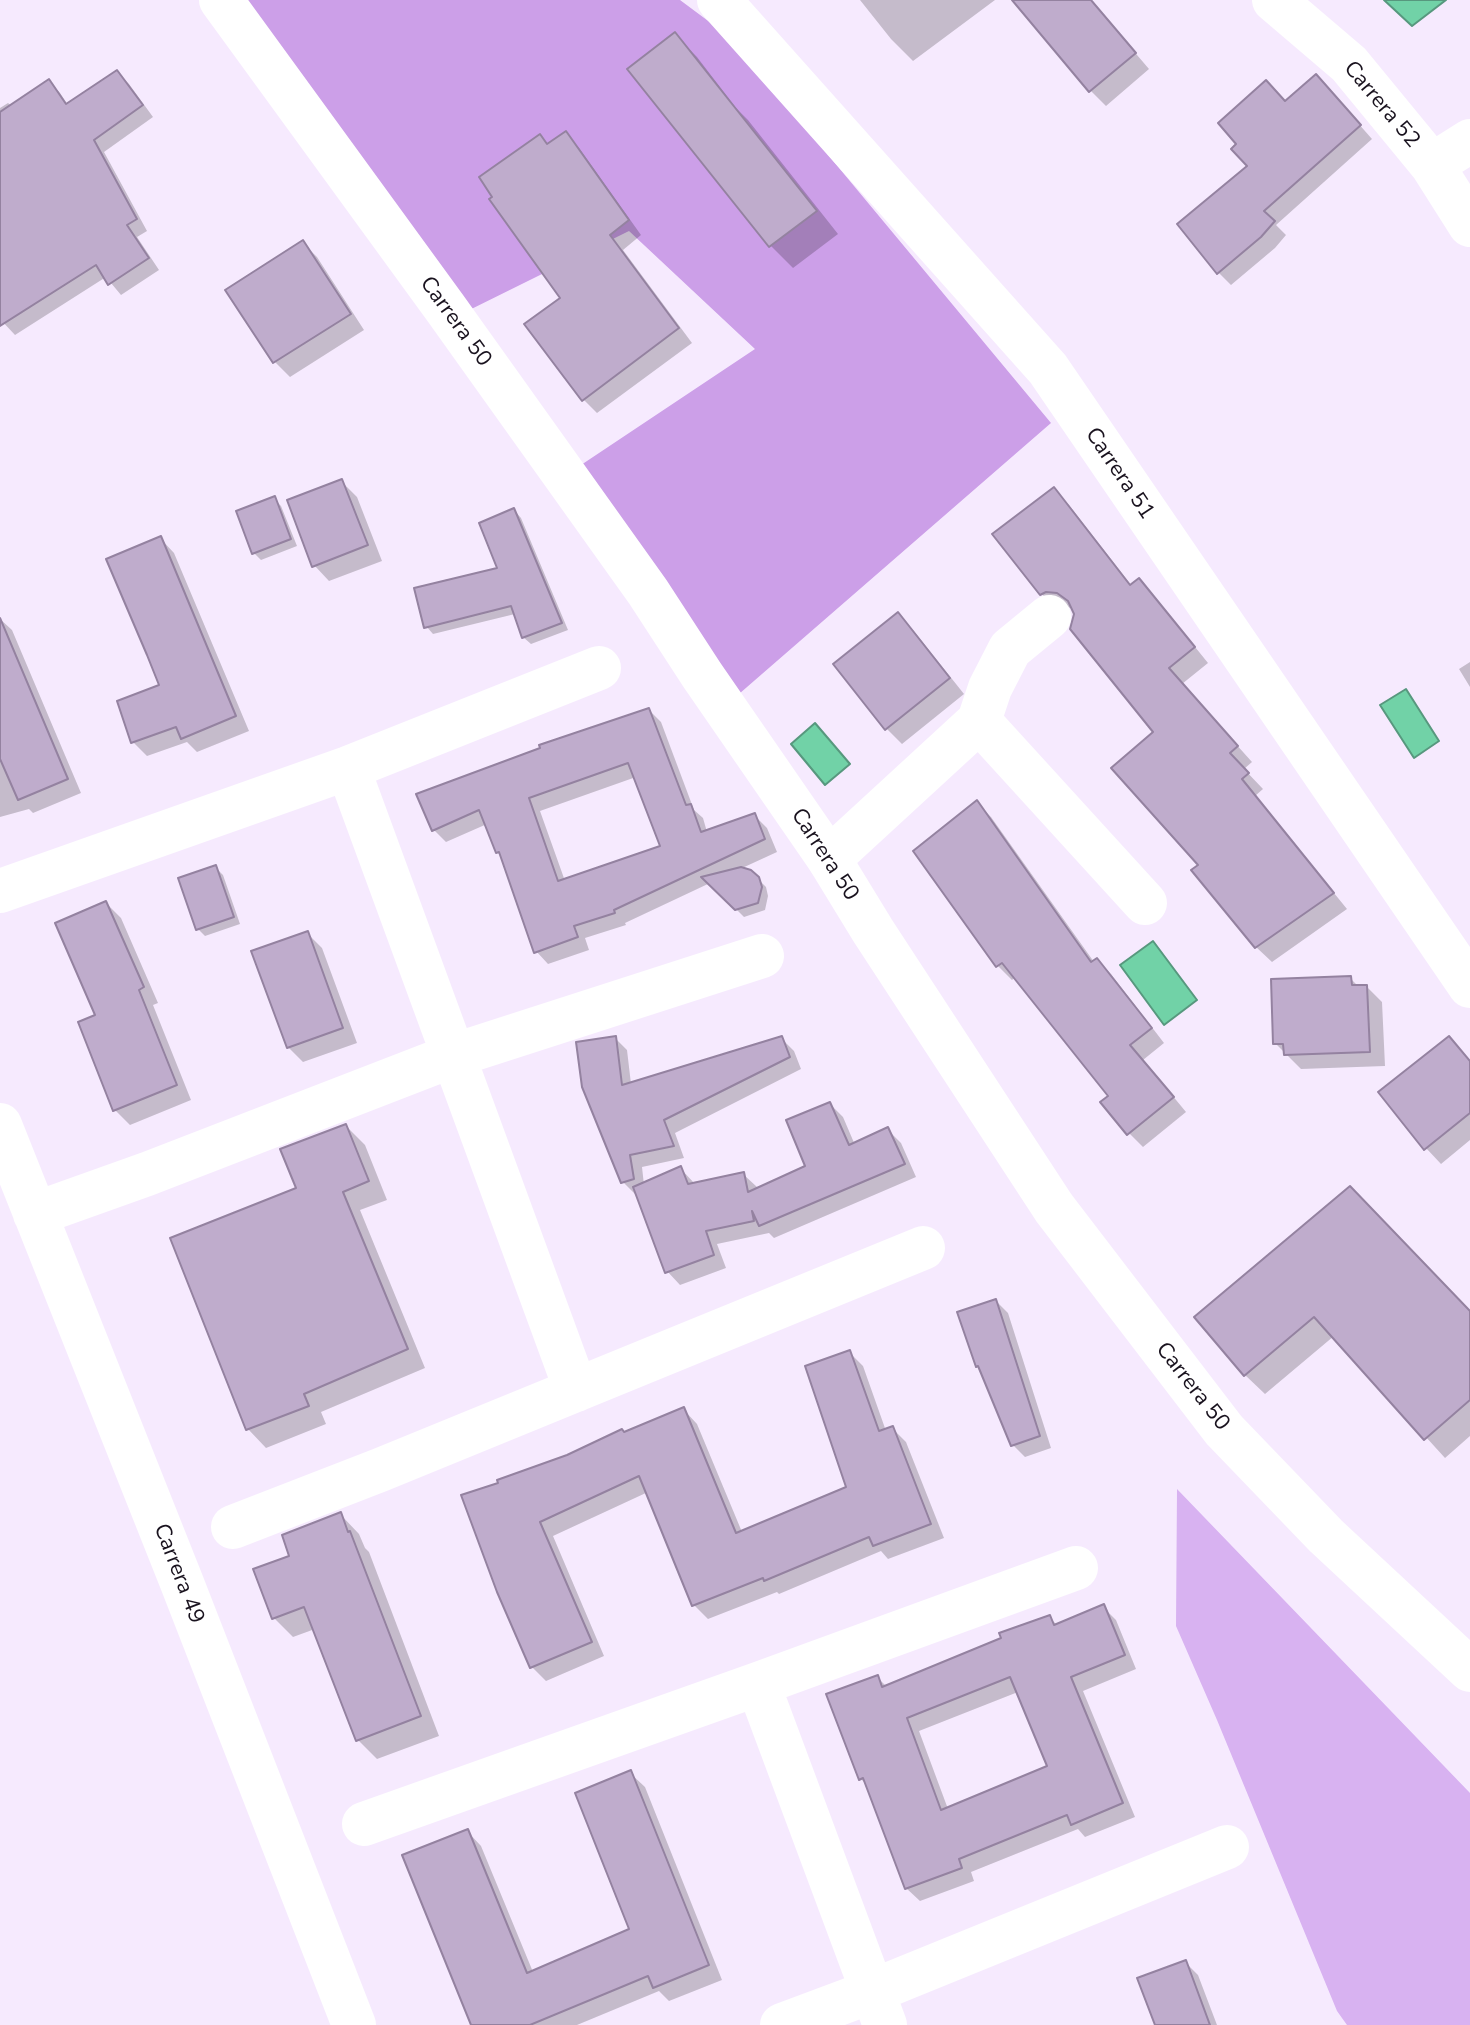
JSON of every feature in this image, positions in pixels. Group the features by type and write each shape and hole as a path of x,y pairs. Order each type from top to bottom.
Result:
{"street":[{"name":"Carrera 50","path":"221,0 639,579 829,859 1054,1208 1224,1430 1326,1536 1470,1670"},
{"name":"Carrera 51","path":"719,0 1048,369 1470,986"},
{"name":"Carrera 52","path":"1274,0 1349,64 1432,165 1470,225"},
{"path":"1432,165 1470,141"},
{"path":"829,859 979,721 990,688 1010,649 1049,617"},
{"path":"0,891 348,768 599,668"},
{"path":"979,721 1145,903"},
{"path":"348,768 576,1390"},
{"path":"35,1214 452,1056 762,956"},
{"name":"Carrera 49","path":"0,1125 354,2025"},
{"path":"233,1527 923,1248"},
{"path":"364,1824 1076,1568"},
{"path":"758,1684 879,2008"},
{"path":"782,2025 879,2008 1227,1847"}],"shaded area":[{"path":"205,0 680,0 731,38 1051,423 724,707 566,475 755,349 629,231 435,327"},
{"path":"1384,0 1446,0 1412,26"},
{"path":"1406,689 1439,741 1414,758 1380,705"},
{"path":"815,723 850,764 825,785 791,744"},
{"path":"1153,941 1197,1000 1164,1025 1120,965"},
{"path":"1177,1489 1470,1793 1470,2025 1347,2025 1337,2011 1176,1626"}],"building":[{"path":"1012,0 1091,0 1136,53 1089,92"},
{"path":"675,32 817,211 769,247 627,69"},
{"path":"117,70 143,105 94,140 137,219 127,225 149,258 108,285 96,265 0,326 0,112 49,79 66,104"},
{"path":"1316,74 1361,125 1264,211 1275,221 1217,274 1177,224 1247,166 1231,149 1236,144 1218,123 1266,80 1285,101"},
{"path":"566,131 629,220 610,235 679,328 582,401 524,324 560,298 489,199 492,197 479,177 540,134 547,144"},
{"path":"303,240 351,314 273,363 225,290"},
{"path":"342,479 368,545 312,567 287,500"},
{"path":"1054,487 1130,585 1139,578 1195,647 1169,668 1238,746 1230,753 1249,773 1242,779 1334,893 1255,948 1191,870 1198,865 1111,768 1153,732 1070,629 1074,614 1068,601 1057,593 1040,595 992,534"},
{"path":"275,496 291,539 252,554 236,511"},
{"path":"514,508 562,623 522,638 511,606 424,628 414,588 497,568 479,523"},
{"path":"161,536 236,716 181,739 176,727 131,743 117,701 159,685 106,559"},
{"path":"898,612 950,678 885,730 833,664"},
{"path":"0,618 68,779 18,800 0,759"},
{"path":"649,708 686,805 691,804 701,832 755,813 765,839 614,910 615,913 574,926 578,937 534,953 499,852 496,853 479,810 432,831 416,794 540,748 539,745","holes":["628,763 660,846 558,881 529,798"]},
{"path":"977,800 1091,962 1097,958 1152,1028 1130,1045 1174,1097 1127,1135 1100,1102 1108,1096 1002,963 996,967 913,851"},
{"path":"216,865 234,917 196,930 178,878"},
{"path":"741,867 759,877 762,887 758,903 735,910 701,877"},
{"path":"106,901 144,987 139,990 177,1085 113,1111 78,1022 95,1015 55,923"},
{"path":"308,931 343,1028 287,1048 251,951"},
{"path":"1351,976 1352,985 1367,985 1370,1052 1284,1055 1283,1044 1273,1044 1271,979"},
{"path":"616,1036 622,1085 782,1036 790,1057 664,1120 674,1146 630,1155 634,1179 621,1183 582,1087 576,1042"},
{"path":"1449,1036 1470,1061 1470,1113 1424,1150 1378,1092"},
{"path":"830,1102 849,1145 888,1127 905,1164 759,1226 752,1211 754,1221 706,1231 714,1255 665,1273 633,1187 681,1166 688,1184 744,1172 748,1192 805,1166 786,1120"},
{"path":"346,1124 369,1181 343,1192 408,1349 304,1394 309,1406 246,1430 170,1238 296,1188 280,1149"},
{"path":"1350,1186 1470,1311 1470,1400 1424,1440 1314,1317 1244,1376 1194,1317"},
{"path":"996,1299 1040,1436 1011,1446 976,1367 957,1312"},
{"path":"850,1350 879,1431 893,1426 931,1524 873,1546 869,1537 764,1581 763,1578 692,1606 639,1476 540,1522 592,1642 530,1668 497,1592 461,1495 498,1483 497,1480 684,1407 736,1533 846,1487 805,1366"},
{"path":"341,1512 421,1716 356,1741 304,1607 272,1619 253,1569 289,1556 282,1535"},
{"path":"1104,1604 1125,1655 1071,1677 1123,1803 1071,1825 1067,1815 959,1859 962,1868 905,1889 863,1778 859,1780 826,1694 878,1675 882,1687 1001,1638 999,1633 1050,1615 1054,1625","holes":["1010,1677 1047,1766 941,1810 907,1718"]},
{"path":"631,1770 709,1965 653,1988 648,1976 530,2025 471,2025 402,1855 468,1829 527,1973 629,1929 575,1793"},
{"path":"1186,1960 1210,2025 1155,2025 1137,1978"}]}
